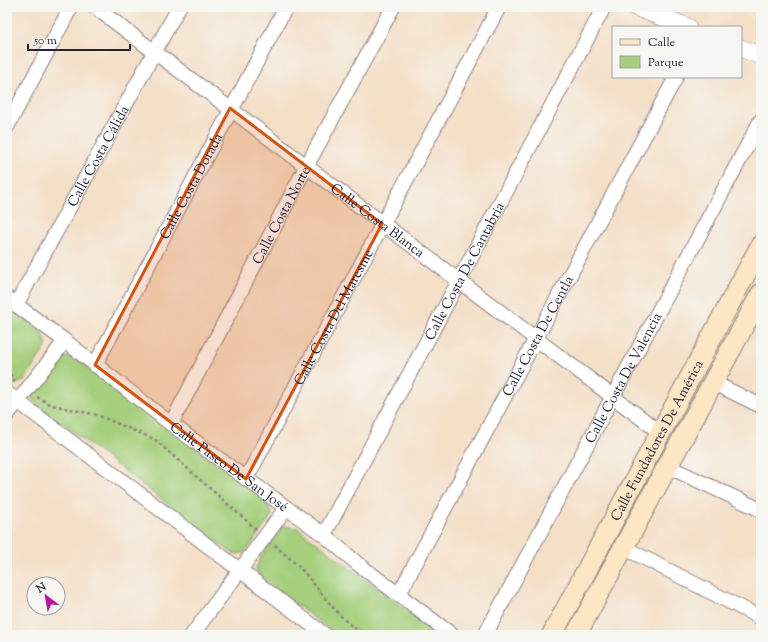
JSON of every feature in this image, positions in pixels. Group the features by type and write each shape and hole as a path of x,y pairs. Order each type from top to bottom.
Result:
{"main road":[{"name":"Calle Fundadores De América","path":"552,635 761,245"},
{"name":"Calle Fundadores De América","path":"576,635 622,547 761,296"}],"street":[{"path":"7,127 71,7"},
{"name":"Calle Costa Blanca","path":"95,7 458,282 661,433"},
{"name":"Calle Costa Cálida","path":"11,302 179,7"},
{"name":"Calle Costa Dorada","path":"95,365 230,108 286,7"},
{"name":"Calle Costa Norte","path":"171,424 306,167 393,7"},
{"name":"Calle Costa Del Maresme","path":"246,479 499,7"},
{"name":"Calle Costa De Cantabria","path":"324,535 604,7"},
{"path":"635,7 685,26"},
{"path":"742,48 761,56"},
{"name":"Calle Costa De Centla","path":"399,594 534,339 675,78"},
{"name":"Calle Costa De Valencia","path":"484,635 761,120"},
{"name":"Calle Paseo De San José","path":"11,302 65,341 171,424 324,535 452,635"},
{"path":"7,415 17,395 65,341"},
{"path":"714,383 761,406"},
{"path":"17,395 240,570 317,633"},
{"path":"667,466 761,510"},
{"path":"192,635 286,508"},
{"path":"622,547 761,618"}],"path":[{"path":"7,368 15,383 17,395 52,405 97,415 154,439 300,568 322,597 358,632 367,635"}],"highlighted area":[{"path":"230,108 382,224 246,479 95,365"}],"green space":[{"path":"7,306 42,332 47,345 24,381 11,386 7,384"},
{"path":"74,357 259,495 269,507 272,515 247,550 243,553 233,554 38,405 32,398 35,391 60,358"},
{"path":"284,526 297,528 439,635 337,635 261,578 256,569 260,558"}]}
